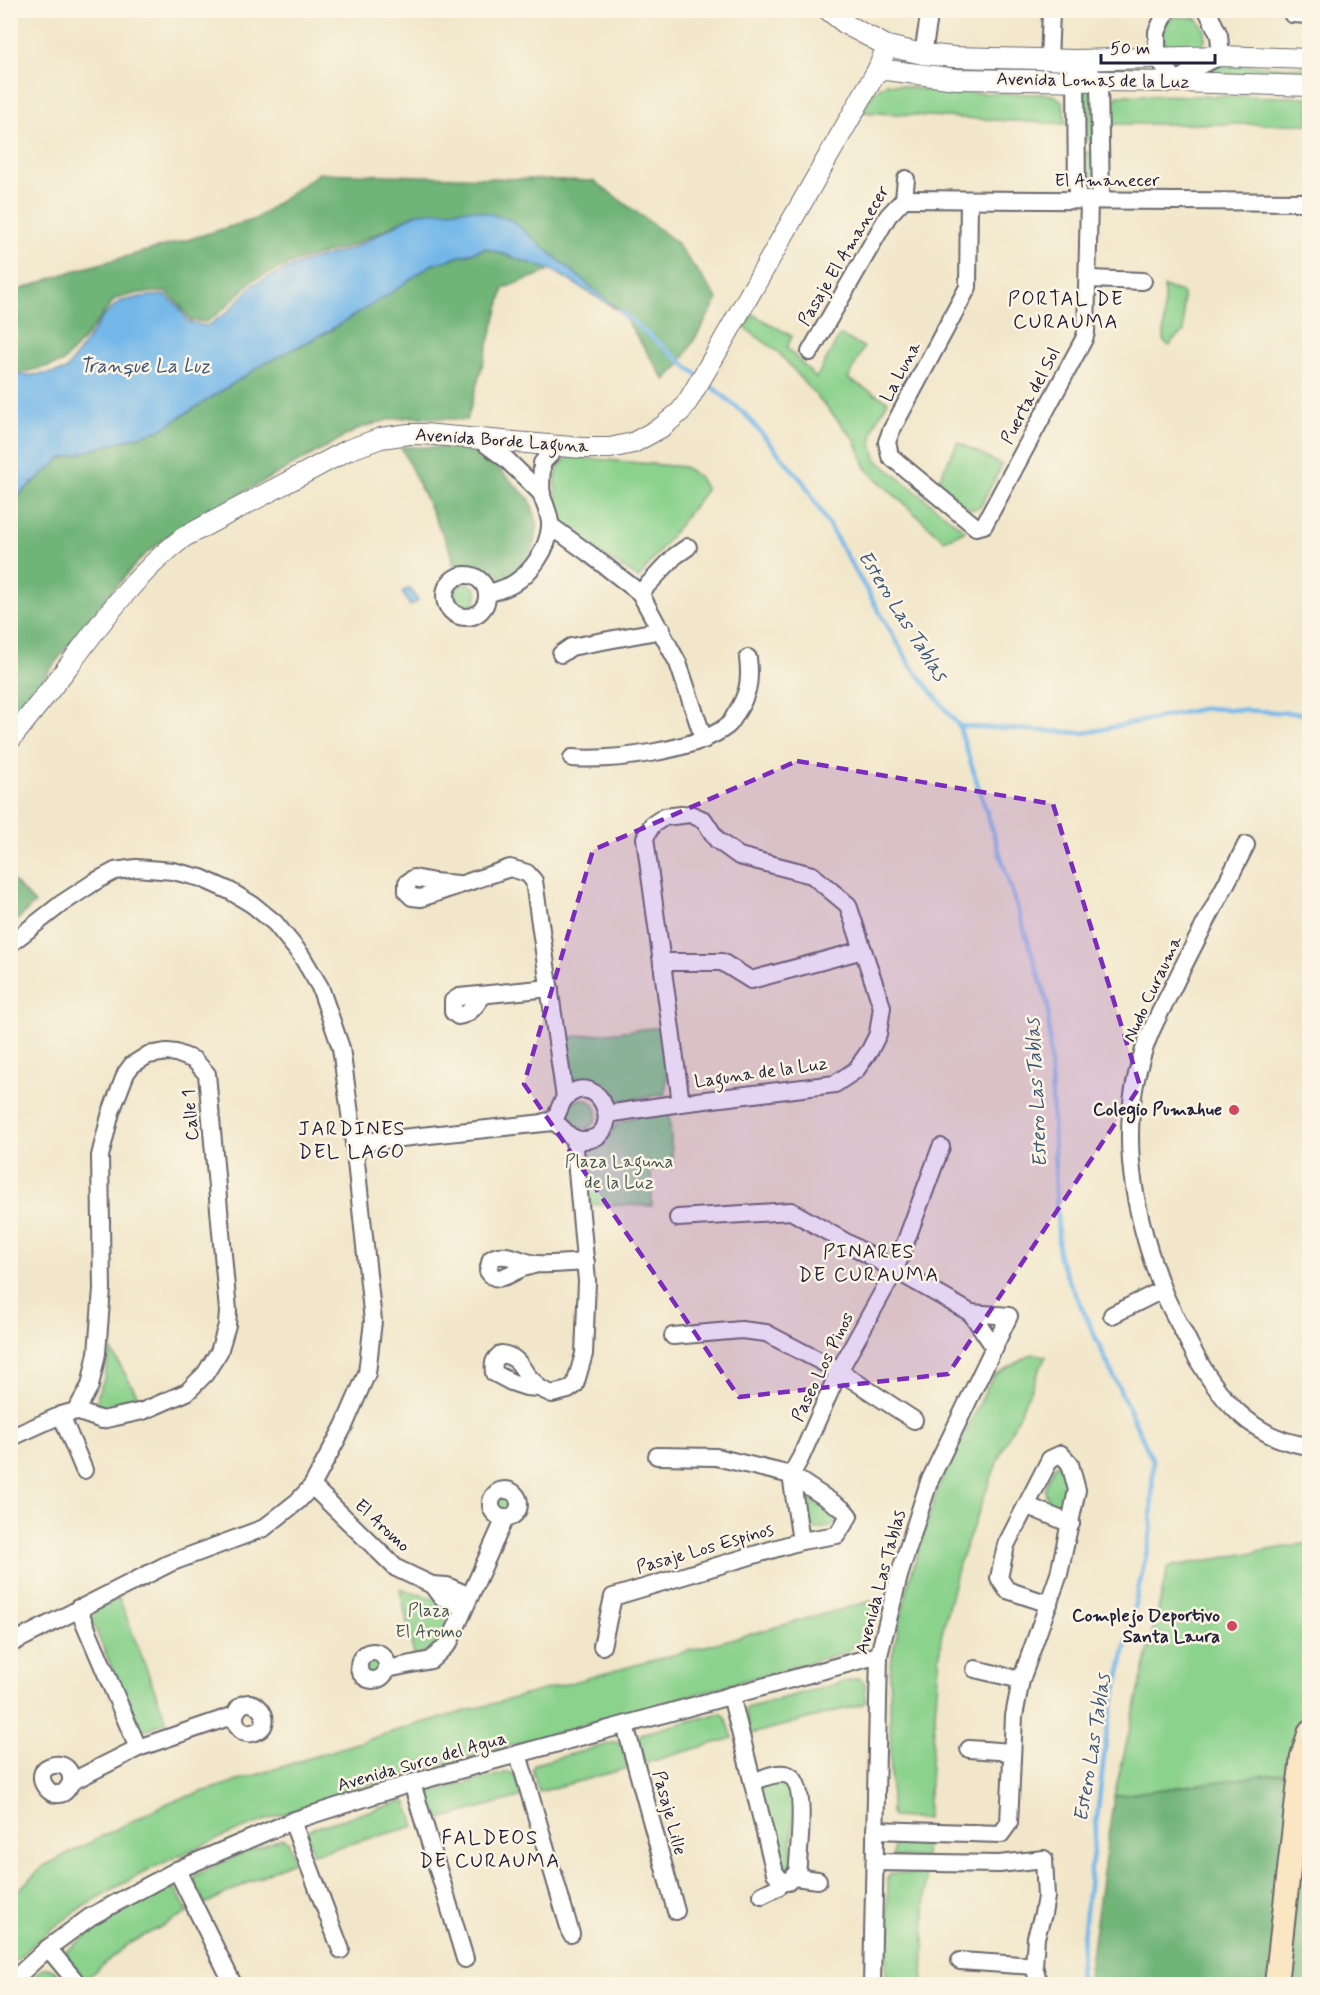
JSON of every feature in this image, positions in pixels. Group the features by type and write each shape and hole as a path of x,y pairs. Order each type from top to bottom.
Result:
{"main road":[{"path":"1276,1984 1302,1756 1310,1731"}],"street":[{"name":"Avenida Lomas de la Luz","path":"828,10 847,25 887,46 923,54 1049,60 1221,56 1310,59"},
{"path":"923,54 930,10"},
{"name":"Avenida Lomas de la Luz","path":"1049,60 1052,12"},
{"path":"1168,12 1157,32 1157,58 1178,82 1194,68 1221,56 1219,35 1204,13"},
{"path":"1292,14 1310,15"},
{"name":"Avenida Borde Laguna","path":"10,740 106,616 166,551 184,537 348,450 370,441 410,434 479,439 506,450 529,444 610,448 633,443 662,428 688,401 714,357 878,69 887,46"},
{"path":"1076,60 1099,82"},
{"name":"Puerta del Sol","path":"1076,60 1077,147 1089,200"},
{"name":"Avenida Lomas de la Luz","path":"878,69 956,79 1310,86"},
{"name":"Puerta del Sol","path":"976,527 984,525 1084,339 1089,279 1089,200 1100,146 1099,82"},
{"path":"1077,147 1100,146"},
{"name":"Pasaje El Amanecer","path":"810,352 888,216 904,199 906,178"},
{"name":"El Amanecer","path":"904,199 1310,202"},
{"name":"La Luna","path":"969,200 968,287 887,442 890,456 976,527"},
{"path":"1089,279 1143,281"},
{"path":"487,594 511,585 530,570 542,552 551,526 542,494 542,463 529,444"},
{"path":"542,463 558,446"},
{"path":"506,450 542,494"},
{"path":"551,526 640,593 678,663 704,740"},
{"path":"640,593 675,556 688,547"},
{"path":"561,654 571,647 662,630"},
{"path":"572,758 593,760 641,755 704,740 729,724 746,698 750,674 748,658"},
{"name":"Laguna de la Luz","path":"608,1114 836,1084 856,1070 878,1034 882,1007 848,905 812,875 739,856 717,840 704,820 690,814 664,817 652,825 645,838 681,1103"},
{"name":"Nudo Curauma","path":"1246,845 1149,1036 1136,1081 1129,1128 1131,1169 1136,1206 1162,1290 1202,1369 1227,1402 1244,1419 1273,1437 1310,1446"},
{"path":"10,944 61,904 96,881 115,871 136,868 173,871 201,878 230,891 275,923 301,955 320,987 341,1048 354,1143 373,1321 367,1373 344,1426 312,1486 298,1501 264,1528 170,1563 10,1644"},
{"path":"458,884 510,868 527,873 534,881 565,1098"},
{"path":"662,962 722,962 751,980 863,950"},
{"path":"483,995 550,988"},
{"name":"Calle 1","path":"157,1052 176,1053 194,1060 207,1074 228,1296 228,1318 224,1339 213,1363 187,1392 143,1411 102,1420 68,1413 90,1386 97,1353 102,1289 100,1156 111,1112 126,1072 132,1065 157,1052"},
{"path":"354,1143 544,1122 556,1123 567,1135 574,1138 590,1139 603,1130 608,1114 602,1099 588,1091 579,1091 565,1098 556,1118 544,1122"},
{"path":"539,1388 552,1394 568,1390 575,1385 584,1354 587,1281 574,1138"},
{"name":"Paseo Los Pinos","path":"791,1474 839,1371 895,1270 941,1147"},
{"path":"678,1218 791,1211 971,1313 994,1348"},
{"path":"537,1264 586,1262"},
{"path":"1112,1315 1162,1290"},
{"name":"Avenida Las Tablas","path":"872,1984 879,1655 899,1576 929,1482 1010,1316 971,1313"},
{"path":"673,1336 741,1330 766,1333 839,1371 914,1420"},
{"path":"10,1438 68,1413 84,1470"},
{"path":"875,1830 1001,1834 1009,1823 1014,1716 1021,1680 1049,1604 1059,1574 1077,1490 1070,1464 1061,1454 1050,1459 1028,1506 1006,1545 999,1578 1007,1590 1049,1604"},
{"path":"657,1456 716,1457 791,1474 801,1541"},
{"name":"Pasaje Los Espinos","path":"602,1646 613,1597 801,1541 837,1534 849,1516 844,1510 791,1474"},
{"name":"El Aromo","path":"312,1486 396,1568 432,1585 441,1597 467,1602"},
{"path":"1028,1506 1071,1524"},
{"path":"387,1669 431,1660 449,1642 505,1518"},
{"path":"78,1608 138,1748"},
{"name":"Avenida Surco del Agua","path":"10,1983 48,1948 90,1917 177,1870 292,1821 412,1783 879,1655"},
{"path":"975,1670 1021,1680"},
{"path":"731,1695 776,1873 787,1879 818,1880"},
{"path":"71,1782 138,1748 235,1715"},
{"name":"Pasaje Lille","path":"625,1725 676,1911"},
{"path":"969,1749 1012,1752"},
{"path":"518,1754 571,1934"},
{"path":"753,1782 776,1775 791,1776 797,1782 801,1798 796,1872 778,1887 762,1895"},
{"path":"412,1783 465,1959"},
{"path":"292,1821 341,1950"},
{"path":"875,1862 999,1864 1044,1859 1046,1897 1036,1937 1034,1966 1039,1984"},
{"path":"177,1870 233,1984"},
{"path":"48,1948 78,1984"},
{"path":"960,1961 1034,1966"}],"highlighted area":[{"path":"797,761 1053,804 1140,1086 948,1374 739,1397 524,1084 593,850"}],"green space":[{"path":"1174,17 1196,18 1204,29 1206,37 1199,49 1172,48 1165,45 1162,32 1169,20"},
{"path":"902,59 1061,69 1061,74 942,72 901,62"},
{"path":"1153,65 1157,69 1156,73 1096,74 1093,67"},
{"path":"1208,65 1309,67 1309,78 1205,75 1203,71"},
{"path":"887,83 957,93 1048,94 1063,102 1066,124 862,112 874,92"},
{"path":"1088,89 1092,91 1094,140 1091,141 1084,140 1084,91"},
{"path":"1120,95 1309,97 1309,124 1112,124 1113,104"},
{"path":"1087,152 1094,154 1095,183 1092,186 1085,184 1084,155"},
{"path":"319,173 594,181 674,240 718,299 679,366 665,380 621,312 511,220 418,213 351,246 297,261 253,280 225,308 206,322 190,320 180,305 166,292 139,293 115,299 62,363 20,373 11,369 10,293 70,272 255,219"},
{"path":"486,249 548,269 547,272 504,288 467,420 413,417 391,419 360,428 185,525 141,558 96,610 11,720 11,502 61,459 160,430 262,365 330,331 431,265"},
{"path":"1164,287 1183,294 1184,332 1173,340 1170,346 1164,342"},
{"path":"752,314 792,336 787,348 816,378 840,335 864,347 848,379 888,401 873,430 872,444 878,461 965,531 944,540 872,475 866,468 855,440 778,352 745,328"},
{"path":"958,442 1002,465 980,507 973,509 968,508 937,483"},
{"path":"401,447 478,448 530,500 538,526 533,548 527,560 511,575 489,581 469,567 454,567 452,554"},
{"path":"573,457 684,467 698,476 706,490 639,578 596,551 558,522 556,475 564,461"},
{"path":"466,584 476,591 477,595 470,605 466,606 456,599 455,595 462,585"},
{"path":"11,879 35,903 11,926"},
{"name":"Plaza Laguna de la Luz","path":"662,1027 667,1075 665,1094 616,1102 597,1085 568,1078 563,1038"},
{"path":"582,1099 593,1103 597,1114 593,1125 582,1129 571,1125 567,1114 571,1103"},
{"name":"Plaza Laguna de la Luz","path":"669,1114 673,1168 651,1166 652,1206 584,1204 579,1151 602,1144 616,1124 640,1115"},
{"path":"111,1350 141,1401 108,1412 97,1408 98,1393"},
{"path":"1033,1354 1046,1356 998,1460 959,1564 941,1637 927,1819 893,1817 891,1814 890,1676 892,1656 910,1578 938,1488 993,1376"},
{"path":"1062,1464 1070,1498 1062,1506 1052,1506 1045,1490 1047,1481 1055,1465"},
{"path":"502,1495 510,1495 515,1500 513,1511 502,1513 497,1508 497,1500"},
{"path":"803,1497 838,1516 839,1519 831,1527 807,1530"},
{"name":"Complejo Deportivo Santa Laura","path":"1309,1543 1309,1684 1287,1772 1114,1796 1168,1567"},
{"name":"Plaza El Aromo","path":"400,1589 437,1599 455,1619 439,1642 414,1656"},
{"path":"119,1598 167,1722 139,1732 88,1612"},
{"path":"875,1600 869,1624 862,1638 851,1649 843,1653 366,1787 273,1817 183,1854 104,1894 39,1939 11,1966 11,1897 45,1865 170,1802 411,1726"},
{"path":"369,1657 377,1657 382,1662 380,1673 369,1675 364,1670 364,1662"},
{"path":"858,1678 865,1683 866,1701 863,1704 751,1734 745,1711 747,1708"},
{"path":"720,1713 725,1716 733,1738 645,1763 638,1738 641,1734"},
{"path":"616,1742 621,1745 628,1768 539,1792 532,1769 535,1764"},
{"path":"509,1772 516,1776 523,1796 433,1821 426,1799 429,1793"},
{"path":"1287,1772 1309,1781 1309,1984 1087,1984 1114,1796"},
{"path":"780,1781 790,1784 794,1798 791,1871 784,1872 780,1869 760,1789 762,1786"},
{"path":"403,1801 407,1803 415,1826 313,1854 306,1832 310,1829"},
{"path":"283,1838 288,1841 294,1860 205,1904 193,1880 196,1875 238,1855"},
{"path":"893,1839 926,1840 925,1858 893,1857"},
{"path":"891,1873 926,1874 923,1984 886,1984 888,1876"},
{"path":"171,1887 177,1891 188,1913 130,1943 84,1980 66,1956 66,1951 111,1918"},
{"path":"48,1968 55,1971 65,1984 27,1984 41,1970"}],"water":[{"name":"Tranque La Luz","path":"473,209 511,220 621,312 554,271 486,248 431,265 386,296 330,330 262,365 160,430 61,459 11,501 11,371 24,375 66,370 103,317 119,302 165,295 179,307 188,322 207,326 229,311 254,284 300,263 351,249 418,213"},
{"path":"410,588 418,601 410,606 402,592"}],"waterway":[{"name":"Estero Las Tablas","path":"621,312 696,374"},
{"name":"Estero Las Tablas","path":"705,381 745,414 804,483 911,666 959,726 1048,1004 1059,1259 1153,1461 1151,1532 1107,1731 1079,1972 1082,1984"},
{"path":"959,726 1084,733 1206,708 1310,714"}],"place":[{"name":"Colegio Pumahue","path":"1234,1110"},
{"name":"Complejo Deportivo Santa Laura","path":"1232,1626"}],"district":[{"name":"PORTAL DE CURAUMA","path":"1066,310"},
{"name":"JARDINES DEL LAGO","path":"352,1140"},
{"name":"PINARES DE CURAUMA","path":"869,1264"},
{"name":"FALDEOS DE CURAUMA","path":"490,1850"}]}
